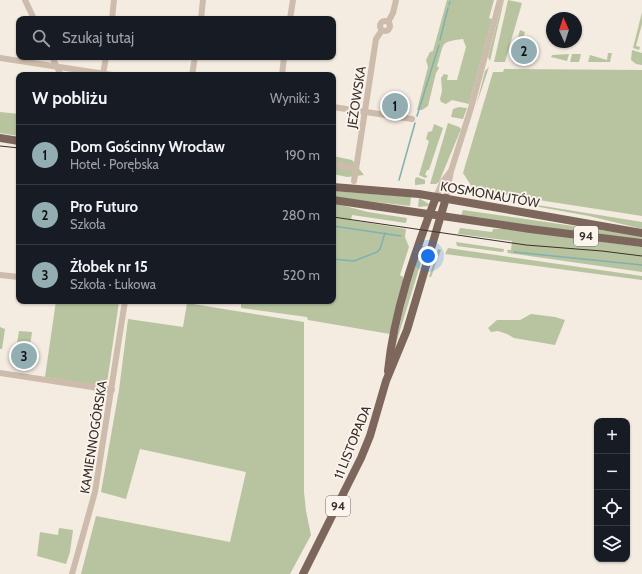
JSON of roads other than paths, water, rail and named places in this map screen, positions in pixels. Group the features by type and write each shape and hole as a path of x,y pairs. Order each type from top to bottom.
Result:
{"main road":[{"path":"0,138 16,141"},
{"name":"KOSMONAUTÓW","path":"336,187 446,198 642,232"},
{"name":"11 LISTOPADA","path":"386,381 390,351 402,296 436,197"},
{"name":"11 LISTOPADA","path":"303,574 361,458 386,381 407,330 446,198"},
{"path":"336,200 441,216"},
{"name":"94","path":"441,216 642,243"}],"street":[{"path":"25,0 33,16"},
{"path":"112,16 114,0"},
{"path":"201,16 204,0"},
{"path":"290,16 293,0"},
{"name":"JEŻOWSKA","path":"354,181 376,39 382,30 389,29 390,24 388,22 393,13 396,0"},
{"path":"446,198 451,171 471,108 500,0"},
{"path":"0,58 92,72"},
{"path":"54,60 60,72"},
{"path":"104,72 106,60"},
{"path":"192,72 194,60"},
{"path":"282,72 284,60"},
{"path":"336,107 412,119"},
{"path":"336,165 356,170"},
{"path":"436,197 451,171"},
{"path":"0,275 16,277"},
{"name":"KAMIENNOGÓRSKA","path":"72,574 95,492 125,304"},
{"path":"0,373 112,390"}],"waterway":[{"path":"440,40 448,8"},
{"path":"417,116 439,45"},
{"path":"399,180 415,123"},
{"path":"336,226 401,236"},
{"path":"336,259 354,261 377,252 380,249 385,233"},
{"path":"514,252 642,265"}],"tram line":[{"path":"0,146 16,148"},
{"path":"336,217 526,245 602,251 642,256"}],"place":[{"name":"Pro Futuro","path":"524,51"},
{"name":"Dom Gościnny Wrocław","path":"395,106"},
{"name":"Żłobek nr 15","path":"24,356"}]}
